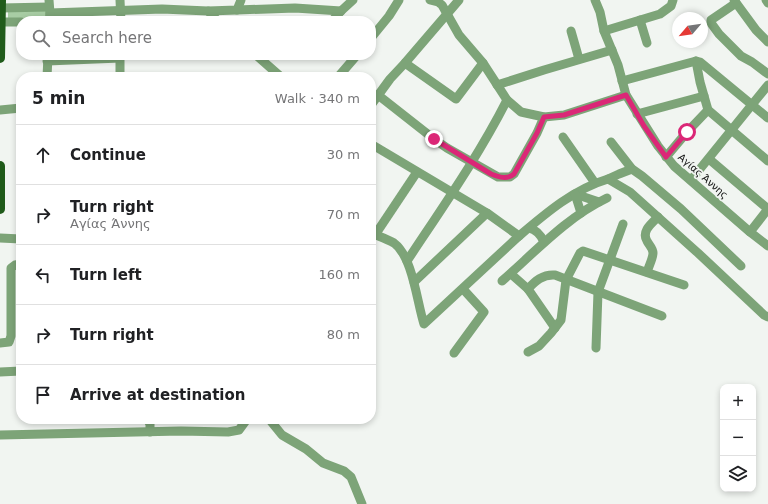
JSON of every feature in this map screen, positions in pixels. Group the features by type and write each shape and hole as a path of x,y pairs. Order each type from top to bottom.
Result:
{"main road":[{"path":"0,58 1,4"},
{"path":"0,166 0,209"}],"street":[{"path":"120,0 121,16"},
{"path":"336,16 354,0"},
{"path":"376,32 389,16 399,0"},
{"path":"430,0 438,2 442,6 459,35 483,63 507,100 521,112 544,117 564,115 626,95"},
{"path":"376,98 390,79 406,63 459,0"},
{"name":"Αγίας Άννης","path":"595,0 626,95 636,114 666,157 750,232 768,246"},
{"path":"604,31 664,12 671,6 674,0"},
{"path":"768,42 756,30 735,2 711,20 711,23 719,34 741,56 768,74"},
{"path":"1,4 49,10 208,10 240,3 341,11"},
{"path":"208,10 213,16"},
{"path":"640,20 647,43"},
{"path":"1,22 16,22"},
{"path":"571,30 579,59"},
{"path":"497,85 612,50"},
{"path":"48,60 48,72"},
{"path":"120,60 120,72"},
{"path":"261,60 275,72"},
{"path":"342,72 353,60"},
{"path":"696,61 708,110 768,161"},
{"path":"622,81 696,61 703,64 768,118"},
{"path":"406,63 456,99 483,63"},
{"path":"691,180 768,85"},
{"path":"378,95 434,139 498,177 510,177 514,174 532,144 544,117"},
{"path":"636,114 704,96"},
{"path":"407,261 453,194 495,124 507,100"},
{"path":"0,110 16,108"},
{"path":"666,157 708,110"},
{"path":"563,137 595,183"},
{"path":"611,142 632,170 642,176 681,209 740,266"},
{"path":"376,147 487,214 519,236"},
{"path":"708,158 768,209 750,232"},
{"path":"376,235 395,244 407,261 414,282 424,324 519,236 554,207 595,183 632,170"},
{"path":"376,230 417,172"},
{"path":"608,179 630,192 764,315 768,316"},
{"path":"502,281 544,242 581,213 603,200 575,194"},
{"path":"575,194 581,213"},
{"path":"414,282 487,214"},
{"path":"647,272 653,253 645,235 648,228 658,217"},
{"path":"596,348 598,292 623,224"},
{"path":"529,228 535,230 544,242"},
{"path":"0,238 16,239"},
{"path":"528,352 539,346 560,320 563,312 566,280 580,253 583,251 684,285"},
{"path":"0,343 9,342 11,336 11,268 16,265"},
{"path":"511,274 528,289 555,328"},
{"path":"528,289 542,277 555,275 662,316"},
{"path":"454,353 484,312 463,289"},
{"path":"11,299 16,299"},
{"path":"0,372 16,371"},
{"path":"150,424 150,432"},
{"path":"0,435 228,432 239,430 244,424"},
{"path":"274,424 282,435 306,449 323,463 344,471 351,477 362,504"}],"green space":[{"path":"47,9 47,16 16,16 16,21 8,21 8,10"}],"route":[{"path":"434,139 491,174 498,177 510,177 514,174 532,144 544,117 564,115 626,95 644,126 666,157 687,132"}]}
